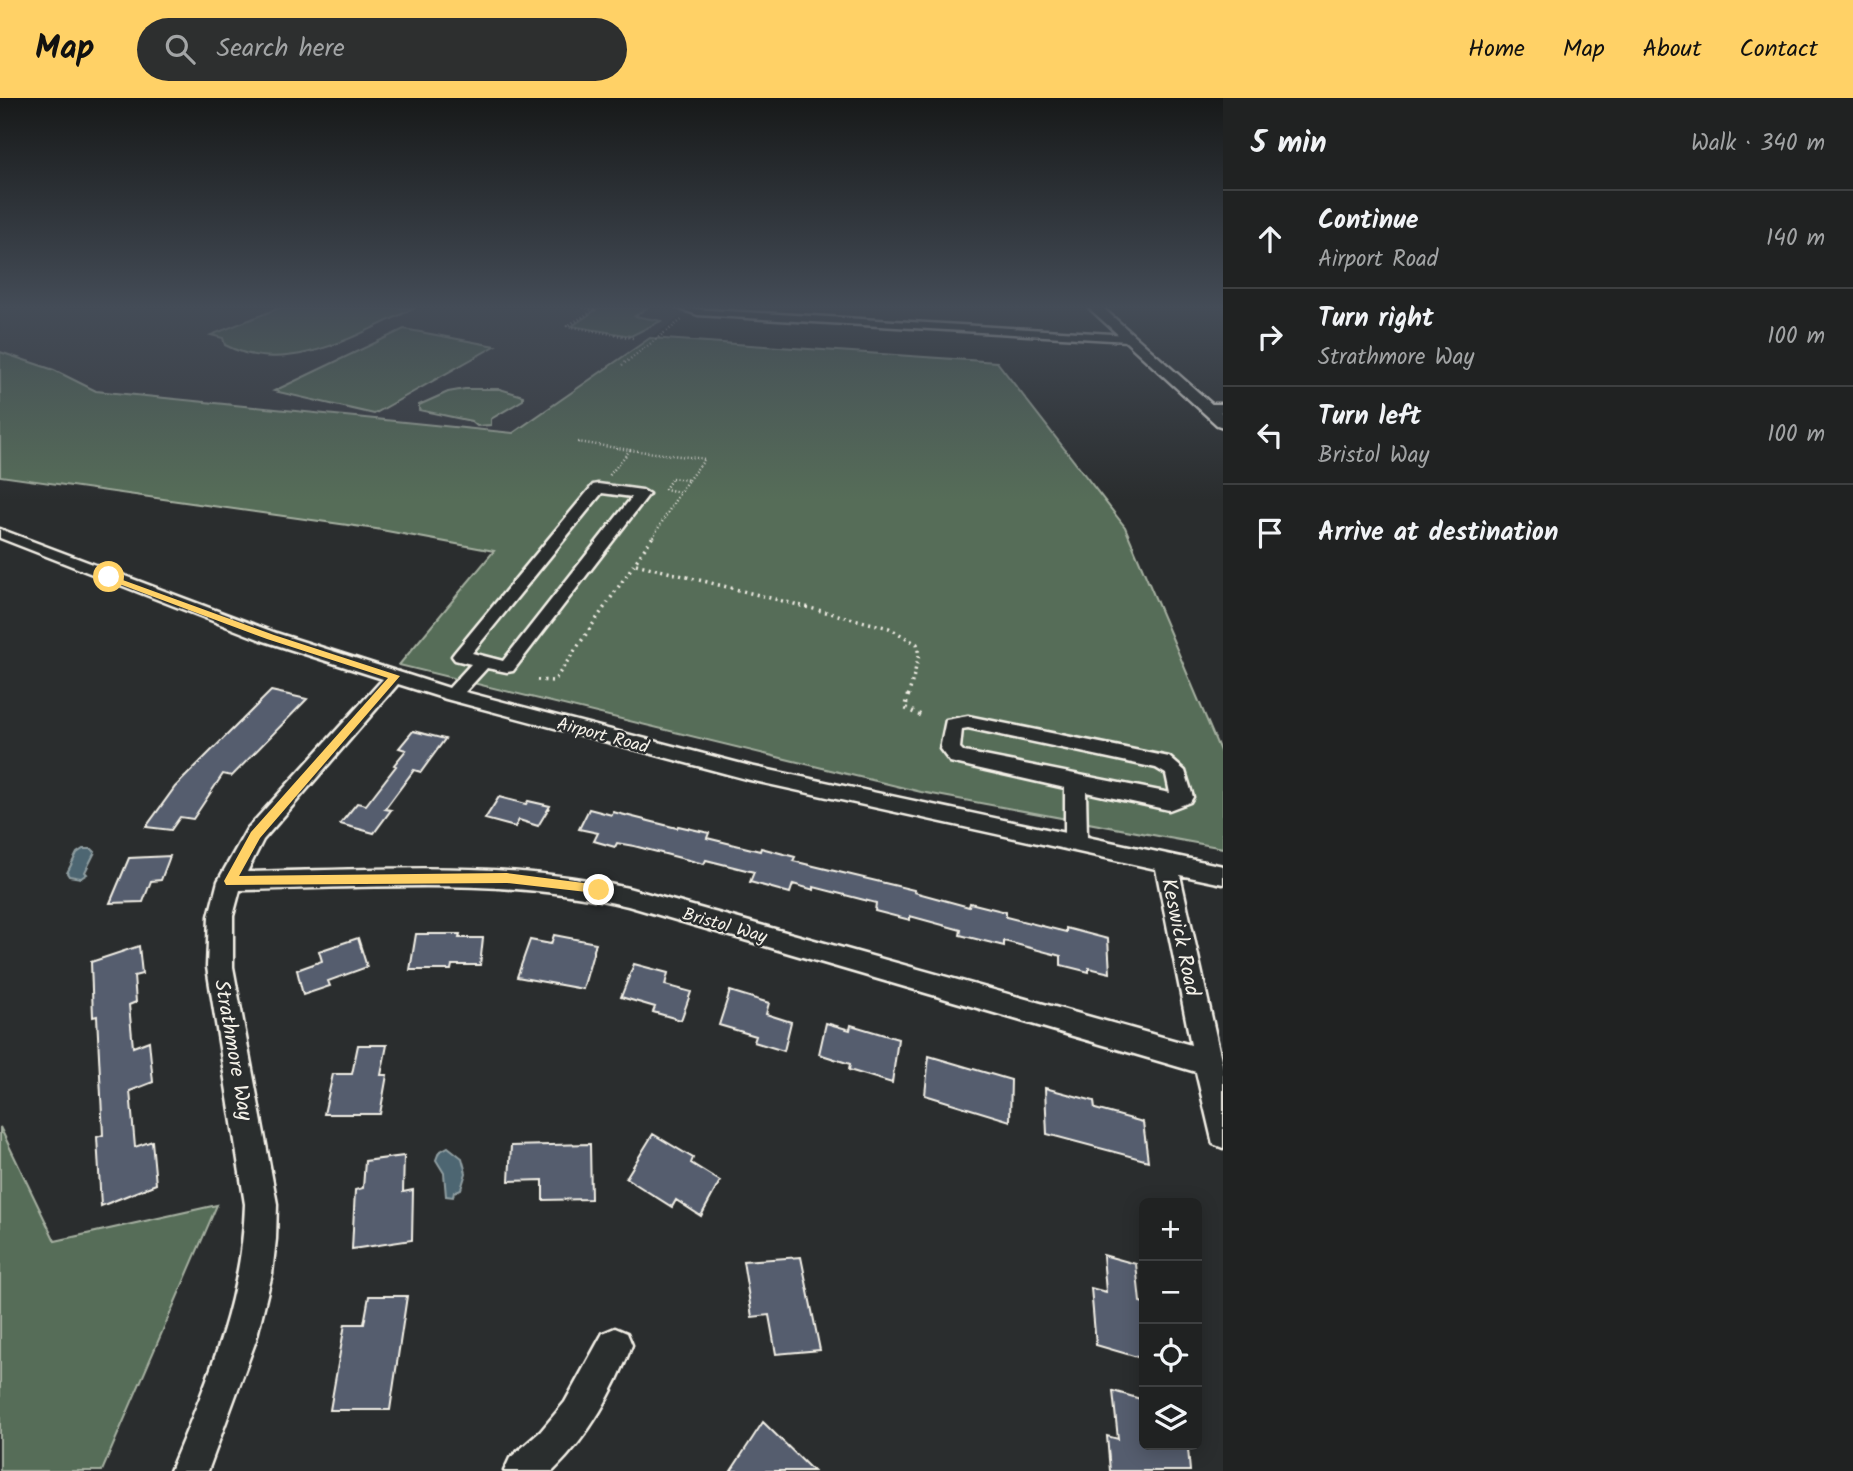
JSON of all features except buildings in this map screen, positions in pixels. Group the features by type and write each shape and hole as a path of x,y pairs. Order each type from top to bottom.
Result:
{"main road":[{"path":"1167,372 1223,422"}],"street":[{"path":"1206,407 1223,408"},
{"path":"598,488 642,494 507,667 482,662 461,656 598,488"},
{"name":"Airport Road","path":"0,533 201,612 453,695 750,773 1223,875"},
{"path":"453,695 482,662"},
{"name":"Strathmore Way","path":"189,1471 244,1330 262,1239 261,1204 220,967 221,916 230,881 255,835 395,676"},
{"path":"968,722 1162,762 1175,771 1182,797 1169,803 1076,783 957,757 950,748 953,724 968,722"},
{"path":"1076,783 1074,814 1077,844"},
{"name":"Keswick Road","path":"1166,862 1223,1134"},
{"name":"Bristol Way","path":"230,881 473,877 583,887 641,901 1207,1062"},
{"path":"523,1471 542,1457 575,1421 601,1380 615,1345"}],"path":[{"path":"537,680 552,681 556,678 636,564 688,480 705,459 578,442"},
{"path":"607,478 630,450"},
{"path":"680,492 665,489 672,478 688,480"},
{"path":"636,564 889,628 908,637 917,644 919,656 905,708 922,716"}],"shaded area":[{"path":"58,372 601,372 513,433 95,391"}],"green space":[{"path":"0,372 58,372 96,391 513,433 601,372 1005,372 1125,527 1223,758 1223,848 921,792 399,665 494,551 376,529 0,476"},
{"path":"314,372 449,372 374,414 274,391"},
{"path":"500,389 523,396 523,400 491,419 491,425 477,426 471,421 419,410 419,405 448,392"},
{"path":"0,1127 55,1241 217,1205 102,1471 0,1471"}],"water":[{"path":"83,849 92,849 95,852 85,872 87,874 81,878 69,876 67,873 77,853"},
{"path":"448,1147 462,1158 466,1173 461,1189 454,1192 453,1197 446,1196 444,1173 436,1160 439,1152"}],"route":[{"path":"109,577 270,637 395,676 255,835 230,881 473,877 547,882 599,890"}]}
